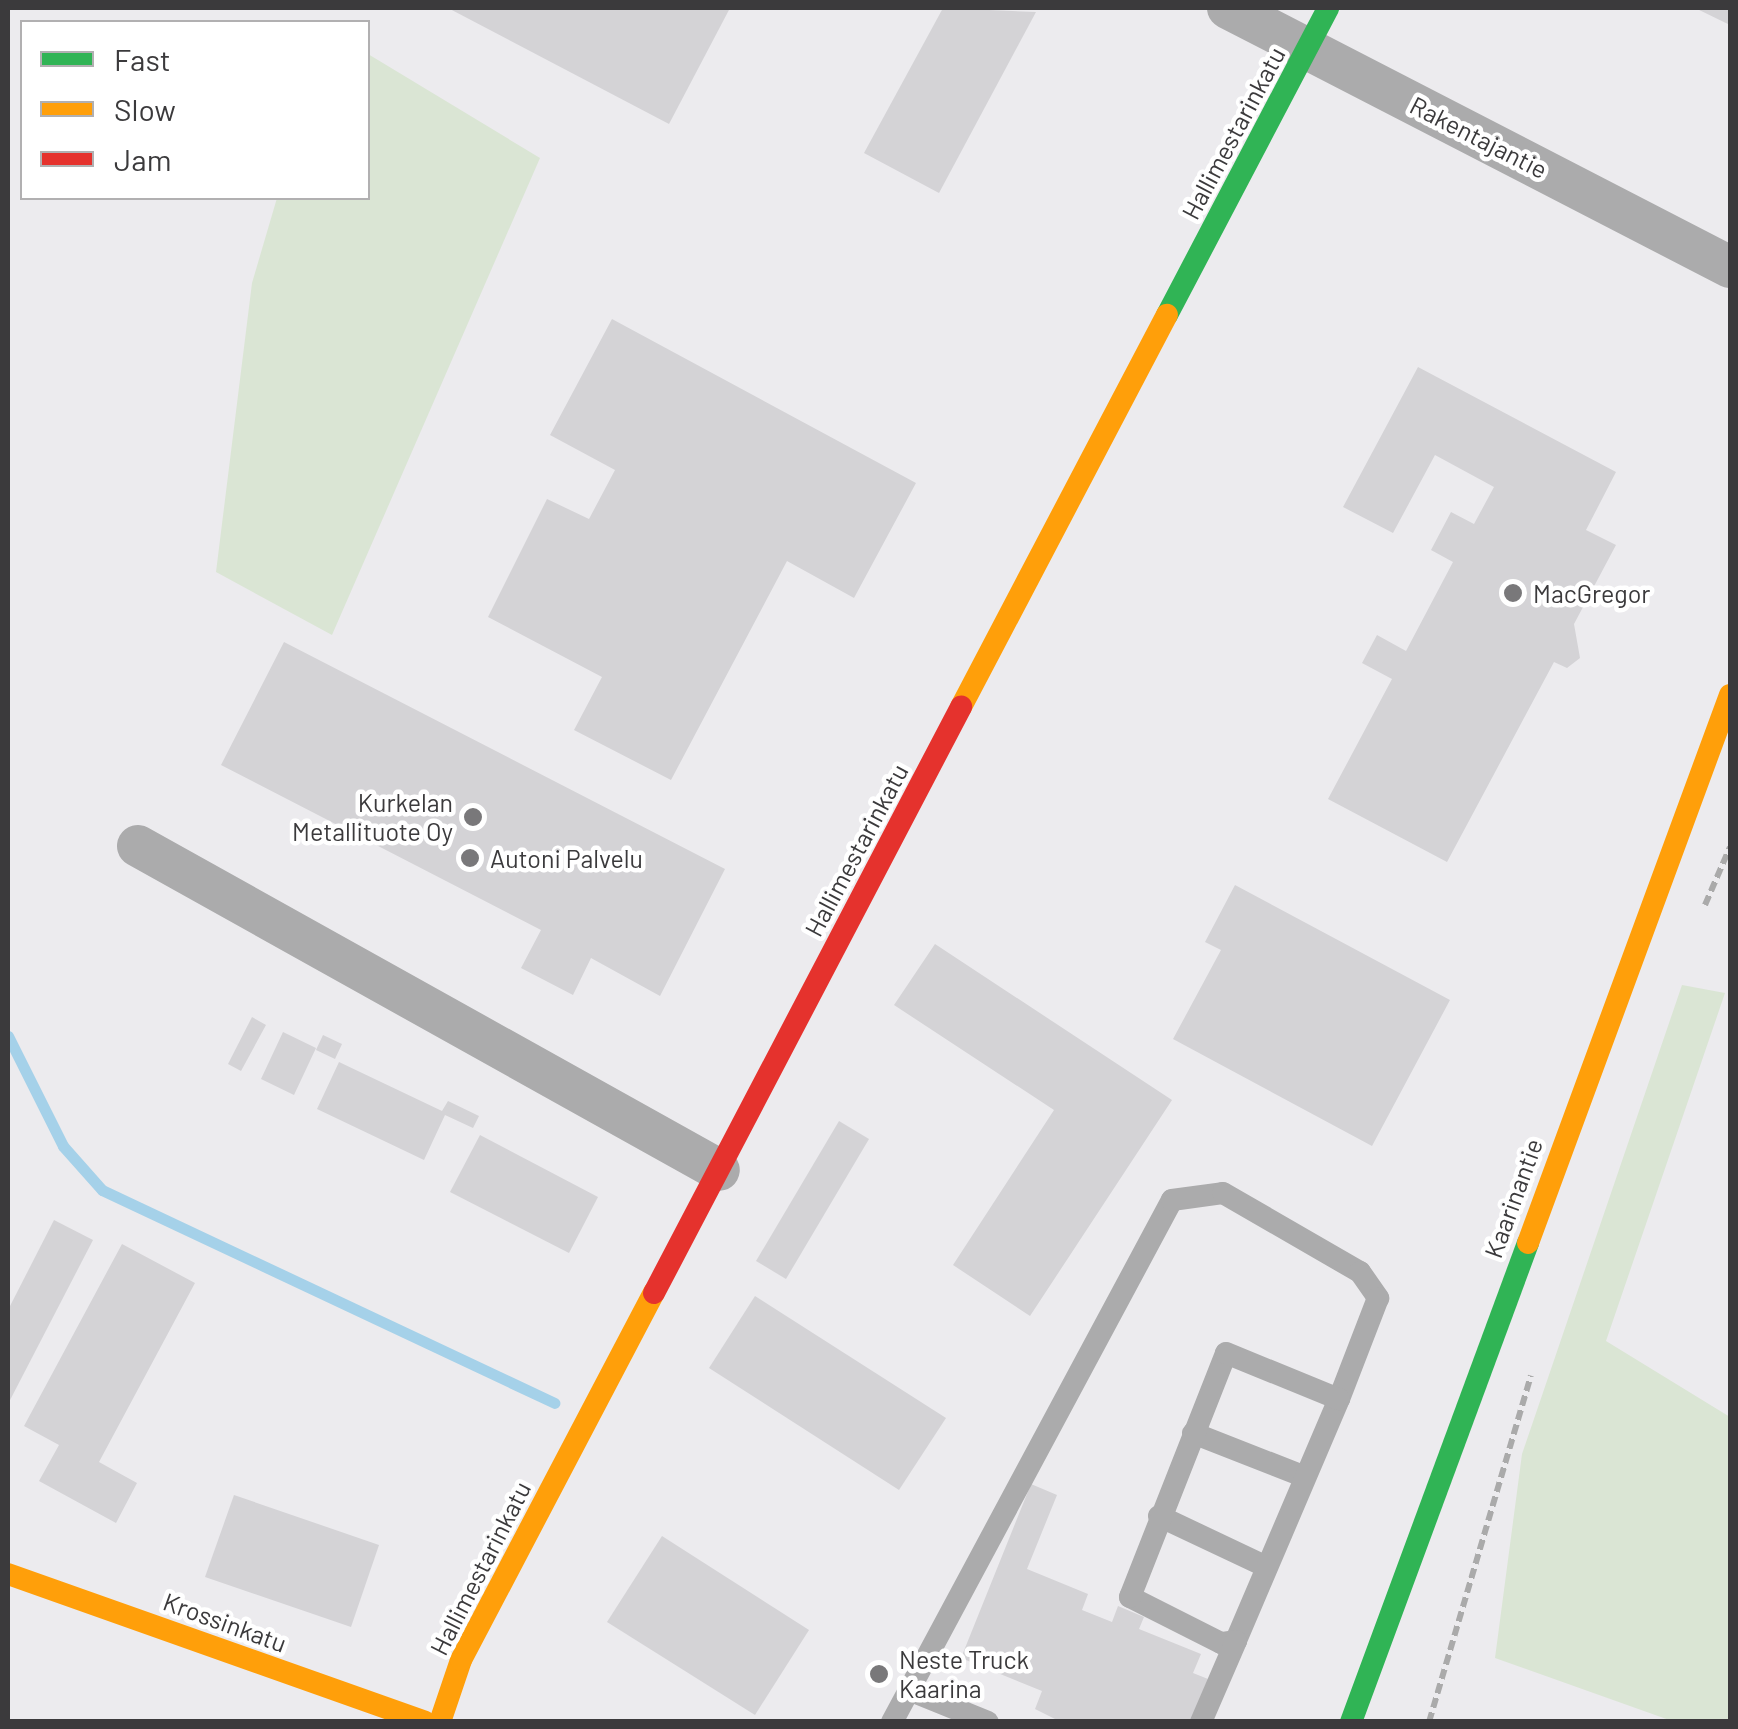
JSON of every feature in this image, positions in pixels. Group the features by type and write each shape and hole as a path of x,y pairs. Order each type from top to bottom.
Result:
{"street":[{"name":"Rakentajantie","path":"1228,8 1730,267"},
{"name":"Hallimestarinkatu","path":"440,1722 461,1660 1328,8"},
{"name":"Kaarinantie","path":"1351,1722 1730,694"},
{"path":"138,846 719,1170"},
{"name":"Krossinkatu","path":"8,1574 425,1722"}],"lane":[{"path":"892,1722 1172,1200 1223,1194 1360,1272 1378,1298 1201,1722"},
{"path":"1236,1641 1221,1643 1130,1597 1226,1353 1338,1398"},
{"path":"1193,1432 1305,1477"},
{"path":"1159,1516 1267,1567"},
{"path":"909,1690 988,1722"}],"path":[{"path":"1702,912 1730,847"},
{"path":"1429,1722 1534,1368"}],"green space":[{"path":"370,55 540,158 332,635 216,572 252,283 276,200 370,200"},
{"path":"1682,985 1725,993 1606,1341 1730,1417 1730,1721 1672,1721 1495,1658 1522,1454"}],"building":[{"path":"448,8 730,8 669,124"},
{"path":"943,8 1036,12 939,193 864,153"},
{"path":"1695,8 1730,8 1730,25"},
{"path":"612,319 916,483 854,598 787,561 671,780 574,730 602,677 488,617 547,499 589,519 615,470 550,435"},
{"name":"MacGregor","path":"1418,367 1616,472 1586,530 1616,545 1574,624 1580,658 1567,668 1554,662 1447,862 1328,799 1392,679 1362,663 1377,635 1406,651 1453,562 1431,550 1451,512 1474,524 1494,487 1435,455 1393,533 1343,507"},
{"name":"Kurkelan Metallituote Oy","path":"284,642 725,869 660,996 591,958 573,995 521,968 541,930 221,765"},
{"path":"1235,885 1450,1000 1372,1146 1173,1039 1221,950 1205,942"},
{"path":"935,944 1172,1100 1030,1316 953,1265 1054,1110 894,1005"},
{"path":"252,1017 266,1025 241,1071 228,1064"},
{"path":"283,1032 316,1048 294,1095 261,1079"},
{"path":"323,1035 342,1044 335,1059 316,1050"},
{"path":"339,1062 442,1111 448,1101 479,1116 473,1128 445,1115 424,1160 317,1109"},
{"path":"839,1121 869,1139 786,1279 756,1261"},
{"path":"480,1135 598,1197 569,1253 450,1192"},
{"path":"54,1220 93,1240 8,1404 8,1310"},
{"path":"122,1244 195,1283 99,1462 137,1483 116,1523 39,1481 59,1445 24,1426"},
{"path":"755,1296 946,1418 899,1490 709,1368"},
{"path":"1031,1484 1057,1495 1027,1569 1088,1594 1082,1610 1112,1622 1118,1606 1144,1617 1139,1629 1201,1654 1193,1673 1208,1679 1190,1722 1061,1722 1035,1709 1042,1691 961,1658"},
{"path":"234,1495 379,1545 351,1627 205,1577"},
{"path":"662,1536 809,1630 755,1715 607,1622"}],"waterway":[{"path":"8,1036 63,1146 102,1190 554,1403"}],"traffic: fast":[{"path":"1167,315 1328,8"},
{"path":"1351,1722 1528,1243"}],"traffic: slow":[{"path":"961,707 1167,315"},
{"path":"1528,1243 1730,695"},
{"path":"440,1722 461,1660 654,1293"},
{"path":"8,1574 425,1722"}],"traffic: jam":[{"path":"654,1293 961,707"}],"place":[{"name":"MacGregor","path":"1513,593"},
{"name":"Kurkelan Metallituote Oy","path":"473,817"},
{"name":"Autoni Palvelu","path":"470,858"},
{"name":"Neste Truck Kaarina","path":"879,1674"}]}
